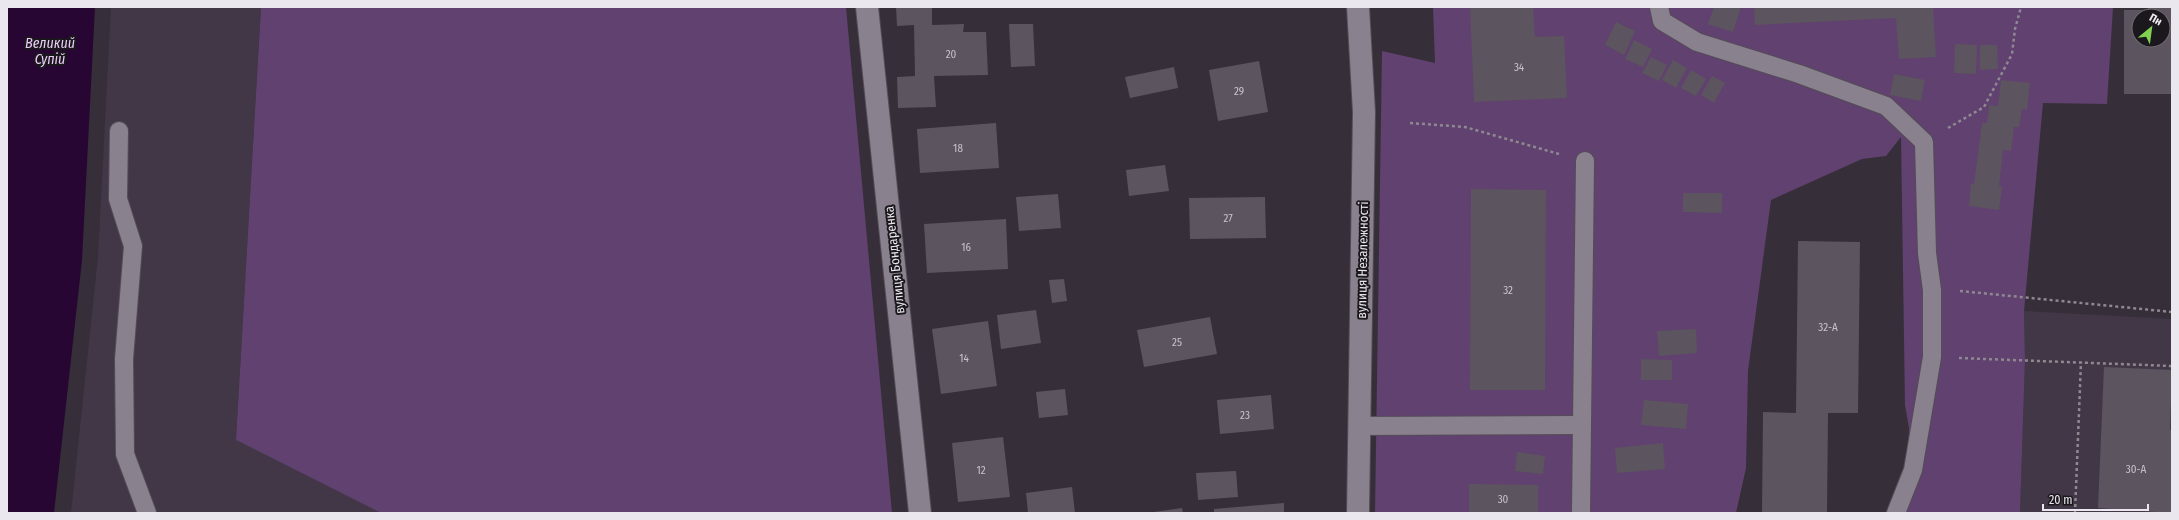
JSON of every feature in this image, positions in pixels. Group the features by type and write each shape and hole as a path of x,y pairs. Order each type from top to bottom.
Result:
{"main road":[{"name":"вулиця Бондаренка","path":"868,7 920,513"},
{"name":"вулиця Незалежності","path":"1358,7 1364,112 1358,513"}],"lane":[{"path":"1658,7 1662,20 1697,42 1799,74 1886,106 1924,142 1927,253 1932,290 1932,357 1913,470 1896,513"},
{"path":"119,131 118,199 133,246 124,359 125,454 147,513"},
{"path":"1581,513 1585,161"},
{"path":"1360,426 1581,425"}],"path":[{"path":"1924,142 1984,107 2012,54 2015,29 2021,7"},
{"path":"1410,123 1465,127 1585,161"},
{"path":"1932,290 1966,291 2172,312"},
{"path":"1932,357 2172,366"},
{"path":"2075,513 2081,362"}],"shaded area":[{"path":"111,7 261,7 236,440 381,513 71,513 98,257"},
{"path":"261,7 846,7 892,513 381,513 236,440"},
{"path":"1433,7 2113,7 2107,104 2043,103 2024,311 2025,360 2020,513 1906,513 1909,428 1905,405 1901,137 1886,156 1862,159 1771,200 1748,371 1746,468 1736,513 1375,513 1382,51 1435,63"},
{"path":"2024,311 2172,319 2172,513 2020,513 2025,360"}],"water":[{"name":"Великий Супій","path":"7,7 95,7 82,260 54,513 7,513"}],"building":[{"path":"896,7 932,7 932,25 964,24 963,32 986,32 988,75 934,76 936,107 898,108 897,77 915,76 914,25 897,26"},
{"path":"1470,7 1533,7 1535,37 1564,36 1567,98 1474,102"},
{"path":"1714,7 1741,7 1733,32 1708,24"},
{"path":"1754,7 1933,7 1936,57 1899,59 1896,18 1755,25"},
{"path":"2148,7 2172,7 2172,94 2124,94 2124,10 2131,10 2131,48 2171,48 2171,8"},
{"path":"1616,22 1635,31 1624,55 1605,45"},
{"path":"1009,24 1033,24 1035,66 1011,67"},
{"path":"1634,40 1652,49 1643,67 1625,59"},
{"path":"1955,44 1977,45 1976,74 1954,73"},
{"path":"1980,45 1997,45 1998,69 1980,70"},
{"path":"1651,57 1667,65 1659,81 1642,73"},
{"path":"1673,60 1687,68 1676,88 1662,80"},
{"path":"1259,61 1268,112 1218,121 1209,70"},
{"path":"1174,67 1178,88 1130,98 1125,77"},
{"path":"1691,70 1706,79 1696,96 1681,88"},
{"path":"1894,74 1925,80 1921,101 1890,95"},
{"path":"1712,76 1725,83 1714,103 1701,95"},
{"path":"2001,80 2030,83 2027,110 2022,109 2019,127 2014,127 2011,151 2003,150 1999,186 2002,187 1999,210 1969,206 1971,183 1974,184 1982,123 1987,123 1989,105 1998,106"},
{"path":"996,123 999,168 920,173 917,129"},
{"path":"1165,165 1169,191 1129,196 1126,170"},
{"path":"1471,189 1546,190 1545,390 1470,390"},
{"path":"1683,193 1722,193 1722,213 1683,212"},
{"path":"1058,194 1061,228 1019,231 1016,197"},
{"path":"1265,197 1266,238 1190,239 1189,198"},
{"path":"1006,219 1008,269 927,273 924,224"},
{"path":"1798,241 1860,242 1858,413 1828,413 1827,513 1762,513 1763,412 1796,413"},
{"path":"1064,279 1067,301 1052,303 1049,280"},
{"path":"1036,310 1041,343 1001,349 997,315"},
{"path":"1210,317 1217,354 1144,367 1137,330"},
{"path":"988,321 997,386 941,394 932,329"},
{"path":"1696,329 1697,353 1659,356 1657,331"},
{"path":"1641,359 1672,360 1672,380 1641,380"},
{"path":"2104,367 2172,370 2170,430 2172,430 2172,513 2098,508"},
{"path":"1065,389 1068,415 1039,418 1036,392"},
{"path":"1271,395 1274,429 1220,434 1217,400"},
{"path":"1644,400 1688,404 1686,429 1641,425"},
{"path":"1003,437 1010,497 958,502 952,443"},
{"path":"1663,443 1665,469 1617,473 1615,448"},
{"path":"1517,452 1545,456 1543,474 1515,471"},
{"path":"1236,471 1238,497 1198,500 1196,473"},
{"path":"1469,484 1538,485 1538,513 1469,513"},
{"path":"1072,487 1075,513 1028,513 1026,493"},
{"path":"1284,503 1284,513 1214,513 1214,509"},
{"path":"1182,508 1183,513 1154,513 1154,512"}]}
